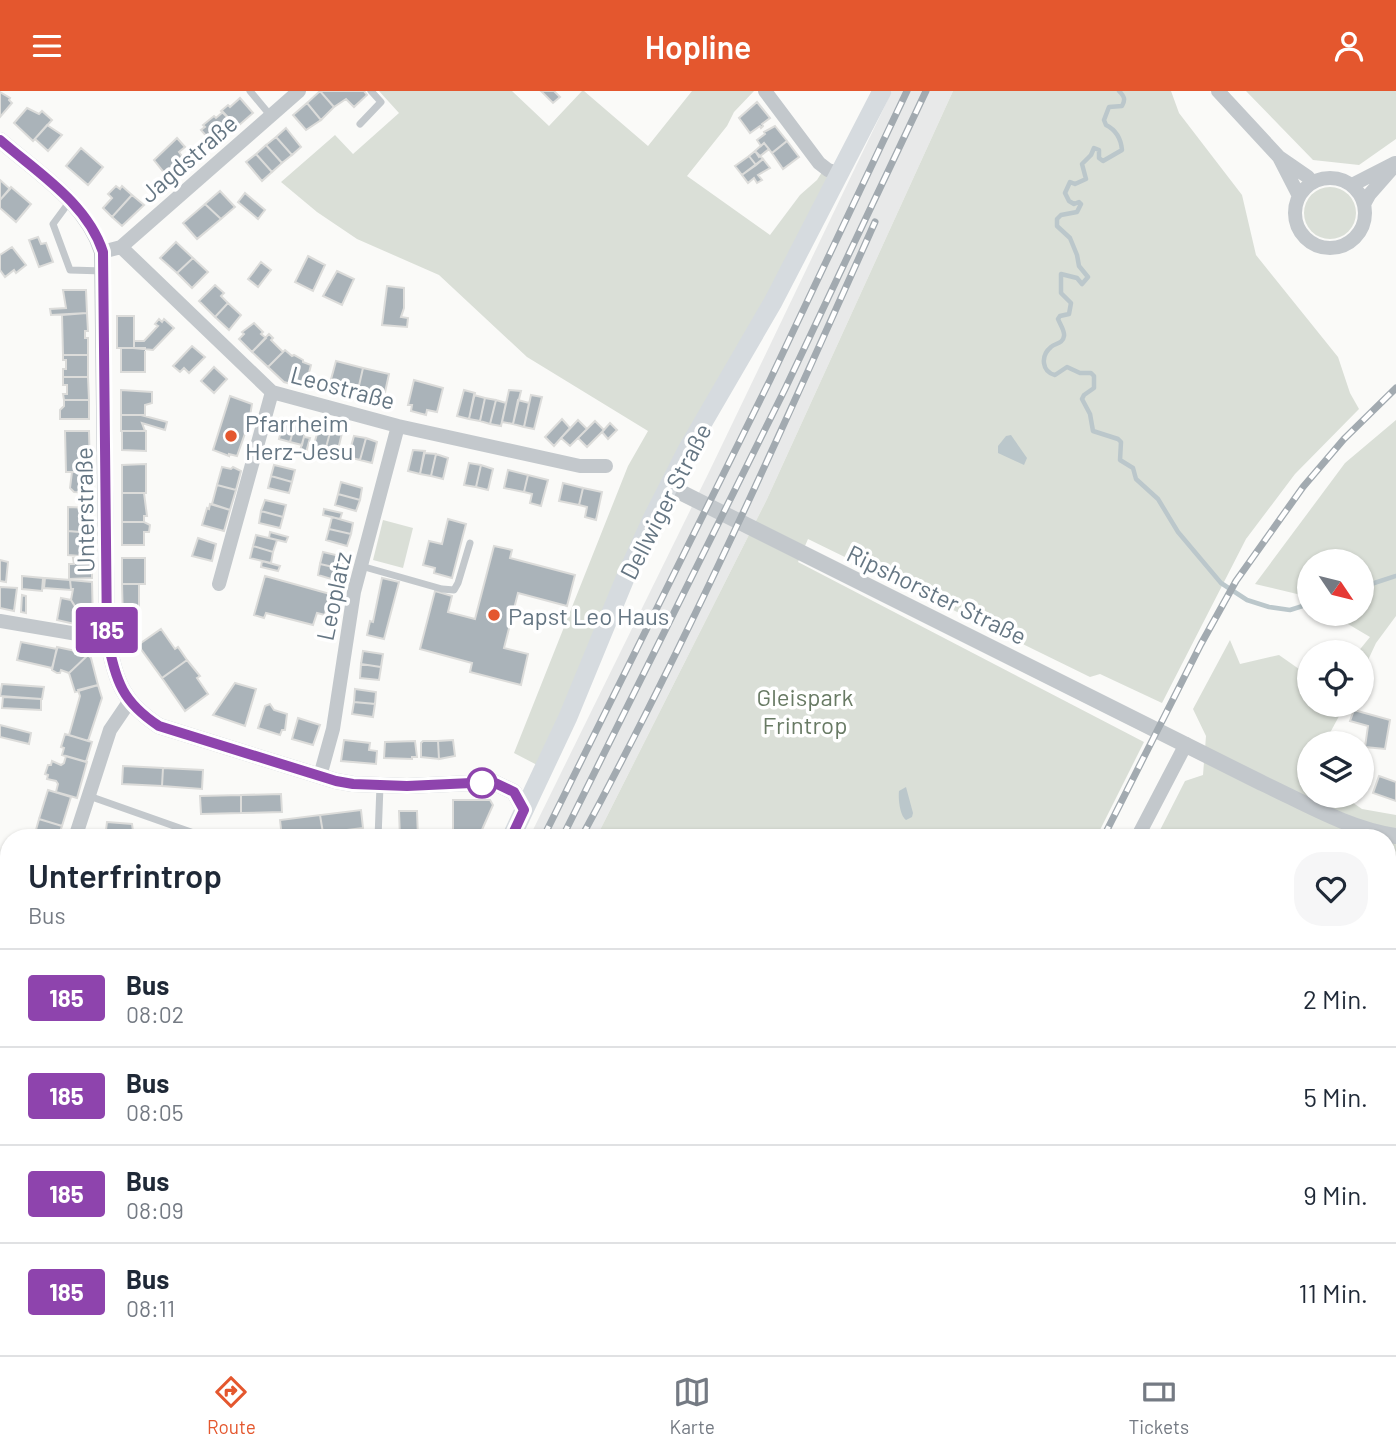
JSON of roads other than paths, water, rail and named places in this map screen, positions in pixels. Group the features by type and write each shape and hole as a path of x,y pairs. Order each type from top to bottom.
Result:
{"main road":[{"name":"Dellwiger Straße","path":"515,829 568,717 626,576 668,486 773,302 883,91"}],"street":[{"name":"Jagdstraße","path":"103,252 121,247 299,91"},
{"path":"765,91 819,163 828,170 841,174"},
{"path":"1218,91 1279,157 1308,177 1311,183"},
{"name":"Unterstraße","path":"0,140 88,219 103,252 107,639 117,679 129,702 138,713 159,726 320,776 353,784 380,785 493,782 514,792 524,810"},
{"path":"1279,157 1299,196"},
{"path":"1352,185 1396,163"},
{"path":"1364,204 1352,185 1336,178 1311,183 1299,196 1295,212 1298,229 1306,239 1324,249 1337,248 1354,239 1364,222 1364,204 1396,163"},
{"name":"Leostraße","path":"121,247 272,391 398,426 580,466 606,466"},
{"path":"219,584 272,391"},
{"name":"Leoplatz","path":"320,776 333,729 354,592 398,426"},
{"name":"Ripshorster Straße","path":"668,486 1186,744 1365,829"},
{"path":"0,621 107,639"},
{"path":"78,829 110,730 129,702"},
{"path":"1143,829 1186,744"}],"lane":[{"path":"250,91 270,115"},
{"path":"360,124 381,102 371,91"},
{"path":"70,201 53,224 71,270 104,271"},
{"path":"361,566 454,590 470,543"},
{"path":"379,829 380,785"},
{"path":"89,796 182,829"}],"waterway":[{"path":"1119,91 1124,98 1122,106 1109,107 1104,120 1117,135 1122,150 1103,161 1099,158 1099,150 1094,148 1082,164 1086,179 1075,184 1070,182 1065,193 1069,201 1081,204 1077,212 1061,215 1057,219 1057,226 1070,238 1079,266 1088,277 1082,284 1077,278 1061,274 1061,293 1071,303 1069,314 1058,319 1064,332 1063,339 1047,351 1045,367 1055,375 1067,367 1094,376 1094,388 1082,399 1090,414 1093,431 1121,442 1120,460 1133,468 1136,479 1158,499 1178,532 1221,583 1247,600 1269,607 1290,610 1297,608"},
{"path":"1374,583 1396,576"}],"railway":[{"path":"547,829 770,380 907,91"},
{"path":"566,829 785,389 926,91"},
{"path":"586,829 697,610 770,456 875,222"},
{"path":"1108,829 1201,644 1236,581 1303,487 1344,439 1396,388"}],"place":[{"name":"Pfarrheim Herz-Jesu","path":"231,436"},
{"name":"Papst Leo Haus","path":"494,615"}],"park label":[{"name":"Gleispark Frintrop","path":"805,710"}]}
